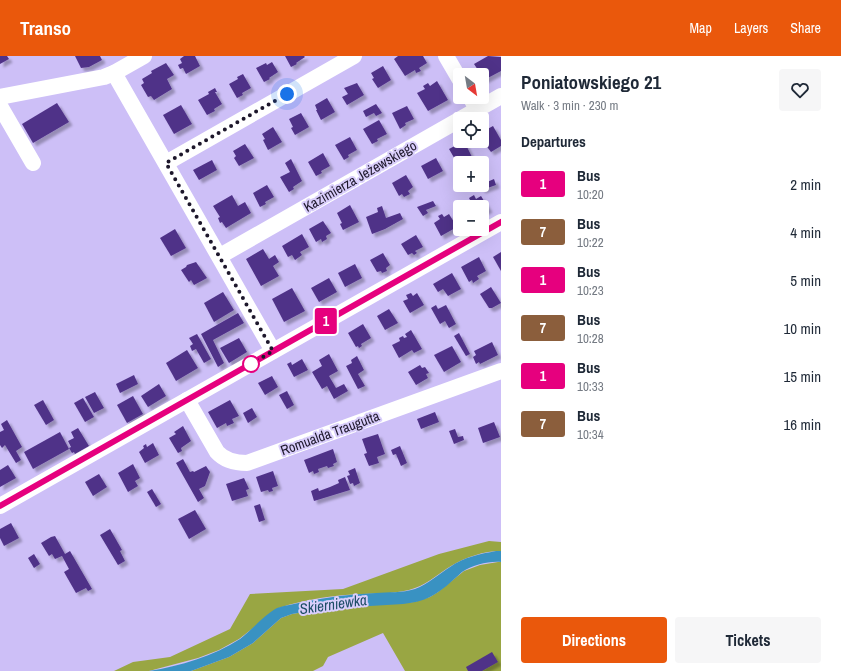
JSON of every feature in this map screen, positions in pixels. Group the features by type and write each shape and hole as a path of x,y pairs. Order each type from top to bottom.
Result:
{"street":[{"path":"0,97 90,80 114,73 144,56"},
{"path":"166,163 354,56"},
{"path":"446,56 453,68"},
{"path":"114,73 273,351"},
{"name":"Kazimierza Jeżewskiego","path":"489,99 501,96"},
{"name":"Kazimierza Jeżewskiego","path":"220,256 471,104"},
{"path":"0,106 33,163"},
{"path":"0,506 501,222"},
{"name":"Romualda Traugutta","path":"187,400 217,452 232,462 247,463 501,372"}],"green space":[{"path":"489,541 501,542 501,551 482,553 463,560 415,588 396,592 331,596 289,605 279,608 239,639 219,650 198,658 149,671 114,671 133,662 170,657 230,629 250,594 343,589 439,554"},
{"path":"501,562 501,671 405,671 383,633 328,657 323,666 313,671 191,671 229,657 253,643 281,618 292,614 321,609 414,602 430,597 464,571 480,565"}],"water":[{"name":"Skierniewka","path":"501,551 501,562 491,562 471,567 462,572 439,592 424,600 403,604 321,609 292,614 281,618 253,643 229,657 191,671 149,671 196,660 230,645 240,639 277,608 330,597 400,592 415,589 429,582 466,558"}],"building":[{"path":"0,56 7,56 9,59 0,64"},
{"path":"75,56 100,56 102,60 89,67 81,68"},
{"path":"184,56 195,56 200,66 186,74 183,68 180,69 178,65 182,63 180,59"},
{"path":"285,56 304,56 305,57 291,67"},
{"path":"398,56 423,56 427,63 419,68 421,71 416,73 415,70 405,76 394,59"},
{"path":"488,56 501,57 501,71 489,77 489,68 477,68 474,64"},
{"path":"272,62 278,72 264,82 256,68"},
{"path":"166,63 174,75 167,79 172,89 154,100 151,96 148,97 141,85 144,83 142,79 152,73 151,71"},
{"path":"383,66 391,80 378,88 372,79 374,78 371,73"},
{"path":"243,74 251,88 237,98 229,84"},
{"path":"437,81 448,100 428,111 417,93 425,89 423,86 428,83 430,86"},
{"path":"357,83 364,95 347,105 342,97 348,94 344,88"},
{"path":"215,88 217,92 215,92 222,104 214,109 215,111 207,115 198,100 209,94 208,92"},
{"path":"327,98 335,112 321,120 315,105"},
{"path":"57,103 69,122 33,143 22,124"},
{"path":"376,104 382,113 376,116 374,113 366,117 363,111"},
{"path":"181,105 192,124 174,134 163,115"},
{"path":"407,106 414,119 405,123 406,125 400,129 392,113"},
{"path":"301,113 309,127 295,135 291,128 293,127 289,119"},
{"path":"379,120 387,134 377,139 378,141 372,144 363,129"},
{"path":"493,126 501,140 501,146 491,152 488,148 489,128"},
{"path":"273,127 282,142 268,150 262,134"},
{"path":"350,137 357,150 348,155 349,157 344,160 335,145"},
{"path":"245,144 254,158 239,166 234,158 236,156 233,151"},
{"path":"453,147 468,148 472,156 453,156 449,149"},
{"path":"323,153 330,166 316,176 308,162"},
{"path":"436,158 443,171 428,179 421,166"},
{"path":"291,159 302,181 293,187 294,189 289,192 280,177 290,172 285,163"},
{"path":"212,160 217,170 199,180 193,170"},
{"path":"406,175 413,187 408,191 410,194 404,197 402,194 399,196 392,183"},
{"path":"494,179 496,185 489,188 489,181"},
{"path":"267,185 274,197 260,207 253,193"},
{"path":"232,195 238,206 245,202 251,213 226,228 222,222 220,223 218,218 220,217 213,206"},
{"path":"474,195 476,199 481,196 483,200 470,200 469,198"},
{"path":"433,201 436,206 426,210 428,213 423,216 417,207"},
{"path":"350,205 359,222 343,230 340,224 342,223 337,213"},
{"path":"382,206 386,218 400,213 403,219 372,234 366,217 378,212 377,208"},
{"path":"442,214 444,217 449,214 453,220 453,229 441,236 434,223 440,219 438,216"},
{"path":"323,221 331,233 326,236 327,239 322,242 321,239 316,242 309,229"},
{"path":"175,229 186,248 171,256 160,238"},
{"path":"302,234 309,247 300,252 302,255 295,260 292,255 288,257 282,246"},
{"path":"416,235 423,247 415,251 417,253 414,255 412,253 408,255 401,244"},
{"path":"263,249 269,259 275,255 279,262 273,266 279,276 261,286 246,259"},
{"path":"501,252 501,271 493,257"},
{"path":"383,253 390,265 386,268 387,271 382,273 381,271 377,272 370,260"},
{"path":"479,257 486,271 477,276 479,279 473,283 472,280 469,282 461,267"},
{"path":"196,262 207,278 194,285 191,280 189,282 181,270 187,265"},
{"path":"355,264 362,278 345,287 338,273"},
{"path":"452,273 461,289 448,296 443,289 438,292 433,284"},
{"path":"329,278 337,292 319,302 311,288"},
{"path":"491,287 501,303 489,308 480,294"},
{"path":"292,288 305,311 284,322 272,299"},
{"path":"223,292 234,310 214,322 204,303"},
{"path":"411,293 413,296 417,293 424,305 410,313 403,301 408,299 406,295"},
{"path":"436,305 438,309 446,305 456,324 449,328 445,321 440,324 431,308"},
{"path":"389,309 398,323 385,330 377,316"},
{"path":"238,313 244,323 213,340 224,363 218,367 201,334"},
{"path":"363,324 371,338 361,344 362,346 359,348 358,346 356,347 348,333"},
{"path":"411,330 422,349 414,353 412,350 399,358 392,345 400,341 399,338 403,336 404,338 407,337 405,334"},
{"path":"459,333 470,354 466,356 454,336"},
{"path":"197,334 211,359 204,363 196,349 192,351 190,346 193,344 189,338"},
{"path":"239,338 247,352 229,363 220,348"},
{"path":"492,342 498,355 480,364 479,362 476,364 473,357 476,355 474,351"},
{"path":"452,346 461,362 444,372 434,355"},
{"path":"187,350 198,368 176,381 166,363"},
{"path":"329,354 338,371 329,376 336,388 344,384 348,391 334,399 327,386 322,389 312,372 322,366 319,360"},
{"path":"357,356 364,370 358,374 365,386 358,389 346,366 352,363 351,360"},
{"path":"302,359 308,370 294,377 287,364 291,362 292,365"},
{"path":"420,365 422,368 425,367 429,373 426,374 428,378 416,385 408,372"},
{"path":"134,375 138,384 120,393 116,384"},
{"path":"272,376 278,387 265,395 258,383"},
{"path":"159,384 166,396 148,407 141,396"},
{"path":"287,391 294,405 287,409 279,395"},
{"path":"95,392 104,408 94,413 85,397"},
{"path":"133,396 143,414 127,423 117,405"},
{"path":"83,398 94,417 85,422 74,403"},
{"path":"43,400 54,420 46,425 34,405"},
{"path":"230,400 239,416 232,419 234,423 227,426 226,423 217,428 208,412"},
{"path":"252,408 257,417 248,423 243,413"},
{"path":"435,412 439,422 421,429 417,419"},
{"path":"7,420 22,447 16,451 21,460 16,463 5,445 2,448 0,445 0,432 4,430 1,424"},
{"path":"494,422 500,437 483,443 478,428"},
{"path":"183,426 191,441 181,448 182,451 178,453 169,438 176,434 174,432"},
{"path":"78,428 89,446 75,454 74,452 72,453 69,448 71,447 68,441 74,438 71,432"},
{"path":"455,429 458,437 463,436 464,440 454,444 449,431"},
{"path":"60,432 69,449 33,469 24,452"},
{"path":"378,434 385,454 377,457 379,463 369,466 364,454 367,453 362,439"},
{"path":"153,443 159,455 145,463 139,452 146,444 147,447"},
{"path":"400,446 407,463 401,466 396,454 393,455 391,450"},
{"path":"333,449 337,462 333,464 334,466 328,468 327,466 318,469 319,472 314,474 313,471 309,473 304,460"},
{"path":"183,459 190,472 194,472 206,466 210,472 205,486 199,489 204,498 198,502 176,463"},
{"path":"133,464 140,478 135,481 138,486 128,492 118,473"},
{"path":"8,465 16,478 0,487 0,470"},
{"path":"355,468 360,483 354,486 353,483 350,484 347,476 350,475 348,471"},
{"path":"273,471 278,486 272,488 273,491 269,492 268,490 261,492 256,477"},
{"path":"99,474 107,487 93,496 85,482"},
{"path":"345,477 350,490 314,501 311,491 318,488 319,491 330,487 339,483 338,480"},
{"path":"244,478 249,489 246,490 248,496 232,501 226,484"},
{"path":"152,489 161,504 156,507 147,492"},
{"path":"260,504 265,520 259,522 254,506"},
{"path":"195,510 206,529 189,539 178,519"},
{"path":"11,523 19,538 4,546 0,538 0,529"},
{"path":"110,529 122,550 120,551 125,561 118,565 100,535"},
{"path":"55,536 65,554 70,551 92,589 88,591 86,588 76,593 64,572 69,569 62,556 55,559 52,554 49,556 41,543"},
{"path":"34,554 40,564 34,568 28,558"},
{"path":"492,652 498,662 482,671 468,671 466,667"}],"bus line":[{"name":"1","path":"0,506 501,222"}],"route":[{"path":"251,364 273,351 166,163 287,94"}]}
